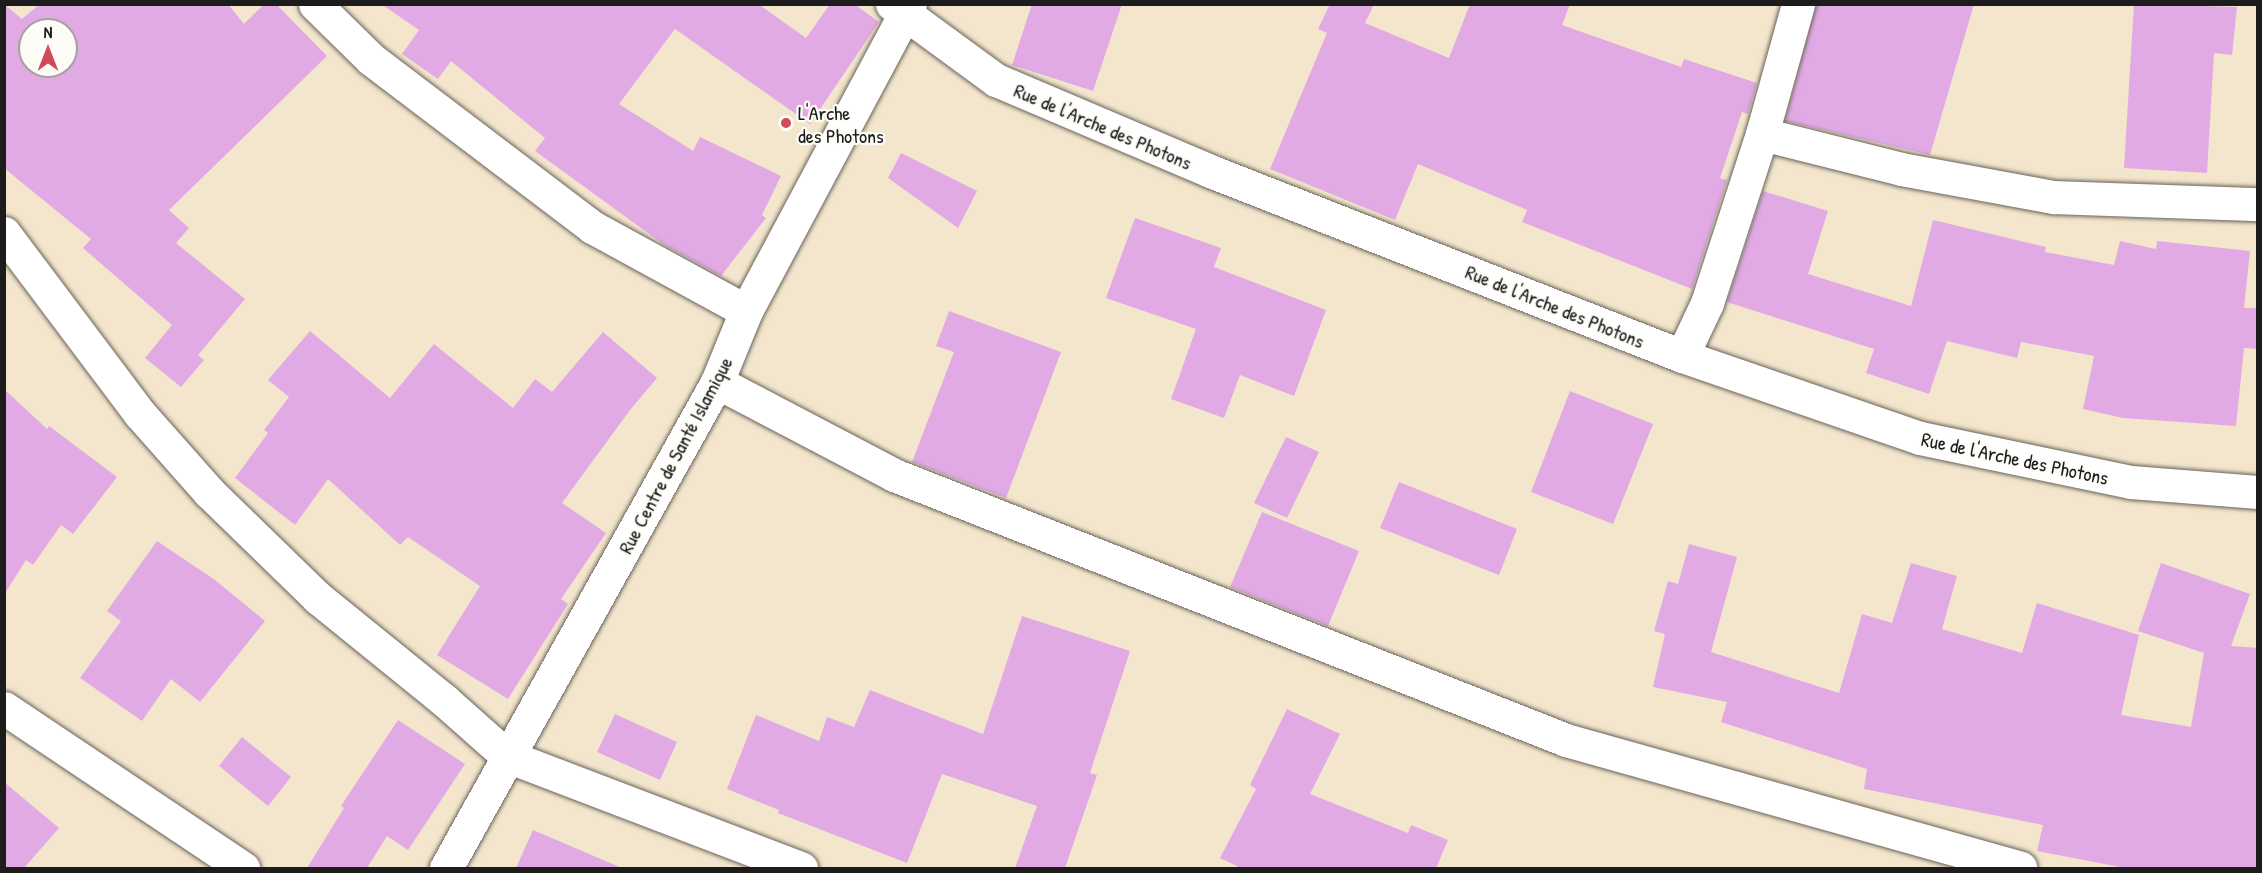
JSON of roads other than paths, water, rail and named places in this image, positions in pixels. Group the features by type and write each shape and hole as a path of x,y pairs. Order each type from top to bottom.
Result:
{"street":[{"path":"315,4 371,59 592,227 746,310"},
{"path":"1682,356 1707,303 1762,134 1798,4"},
{"name":"Rue Centre de Santé Islamique","path":"446,868 717,382 746,310 903,7"},
{"name":"Rue de l'Arche des Photons","path":"903,7 996,80 1210,171 1682,356 1920,438 2131,482 2258,492"},
{"path":"1762,134 1901,169 2054,197 2258,204"},
{"path":"4,233 140,414 209,492 318,598 444,700 507,756 801,868"},
{"path":"717,382 894,475 1566,740 2020,868"},
{"path":"4,708 243,868"}],"place":[{"name":"L'Arche des Photons","path":"786,123"}]}
